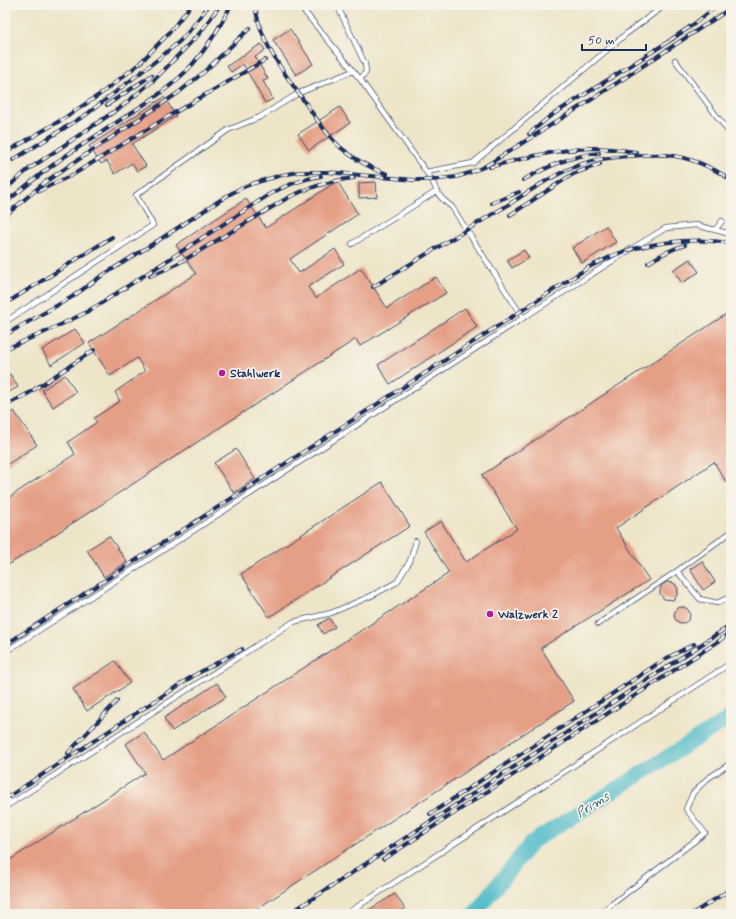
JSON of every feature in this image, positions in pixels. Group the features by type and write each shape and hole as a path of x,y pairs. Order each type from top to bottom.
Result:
{"lane":[{"path":"299,5 354,71 432,180 442,199 452,207 522,318"},
{"path":"338,5 365,64 366,72 360,79"},
{"path":"426,172 473,163 626,34 665,5"},
{"path":"675,60 731,135"},
{"path":"5,322 153,225 136,194 228,130 260,117 299,93 354,71"},
{"path":"352,244 437,191"},
{"path":"715,230 722,222"},
{"path":"5,652 522,318 666,228 696,225 731,234"},
{"path":"598,624 677,571 731,532"},
{"path":"5,807 293,622 331,613 371,596 396,582 410,561 416,541"},
{"path":"677,571 700,599 717,603 730,597"},
{"path":"346,914 731,663"},
{"path":"599,914 705,833 686,809 693,793 707,779 731,763"},
{"path":"5,795 11,804"}],"building":[{"path":"290,29 313,64 296,75 273,40"},
{"path":"261,44 265,50 255,57 268,79 263,81 273,99 265,103 243,64 231,72 227,66"},
{"path":"164,97 176,116 132,144 146,166 137,171 132,163 115,174 107,161 101,164 89,146"},
{"path":"340,107 350,123 309,150 298,134"},
{"name":"Stahlwerk","path":"337,181 358,214 290,259 299,273 335,249 344,264 308,287 316,298 361,268 387,308 436,277 446,293 360,346 356,339 5,567 5,500 75,454 68,442 97,422 94,418 120,401 115,392 145,371 137,358 110,376 89,343 196,274 176,245 246,199 266,228"},
{"path":"376,182 377,197 359,198 359,183"},
{"path":"606,226 616,242 582,263 572,248"},
{"path":"524,250 529,258 512,268 507,260"},
{"path":"690,259 699,272 682,283 673,270"},
{"path":"465,308 477,327 390,384 378,365"},
{"name":"Walzwerk 2","path":"731,311 731,479 726,482 714,462 616,528 649,580 541,648 574,701 249,914 5,914 5,863 145,773 126,744 144,732 163,760 449,573 424,532 441,521 466,562 517,529 482,475"},
{"path":"75,329 85,343 51,365 42,350"},
{"path":"10,374 18,387 5,394 5,377"},
{"path":"65,375 76,392 53,407 42,390"},
{"path":"14,411 37,445 5,466 5,417"},
{"path":"236,449 255,479 234,493 214,463"},
{"path":"382,482 410,526 269,617 241,574"},
{"path":"109,536 127,562 104,577 87,550"},
{"path":"702,561 715,582 703,590 690,569"},
{"path":"667,582 675,584 678,589 674,600 664,599 660,594 661,586"},
{"path":"682,607 689,612 690,615 685,622 682,623 675,618 674,615 679,608"},
{"path":"329,618 335,627 323,634 318,625"},
{"path":"115,661 130,683 87,711 73,689"},
{"path":"217,683 226,697 172,731 164,718"},
{"path":"395,894 405,909 397,914 362,914"}],"waterway":[{"name":"Prims","path":"474,914 532,842 731,717"}],"railway":[{"path":"5,153 63,119 99,95 139,64 169,33 191,5"},
{"path":"13,160 87,114 157,60 180,41 209,5"},
{"path":"5,190 29,169 121,107 154,80 200,33 220,5"},
{"path":"5,203 61,159 164,91 175,82 202,52 215,34 231,5"},
{"path":"255,5 258,19 267,44 288,79 325,131 340,147 351,155 368,166 387,174"},
{"path":"669,41 718,5"},
{"path":"5,335 72,297 100,277 225,197 254,183 299,172 327,172 414,180 432,180 456,177 484,167 594,98 731,8"},
{"path":"5,216 45,182 178,93 204,72 250,28"},
{"path":"529,134 549,117 674,38"},
{"path":"39,191 74,174 265,60"},
{"path":"107,105 152,75"},
{"path":"490,167 541,154 567,150 604,148 636,152"},
{"path":"523,180 560,162 588,154 599,153"},
{"path":"373,287 545,181 575,166 591,161 644,155 675,156 700,163 731,180"},
{"path":"510,215 573,174 600,164"},
{"path":"5,349 83,314 270,194 295,183 321,176"},
{"path":"150,276 186,259 292,196 318,186 354,178"},
{"path":"492,203 519,192"},
{"path":"5,304 112,237"},
{"path":"5,645 589,267 610,257 644,246 682,241 719,241 731,243"},
{"path":"648,263 666,252 685,245"},
{"path":"5,406 29,393 94,350"},
{"path":"289,914 731,625"},
{"path":"383,859 719,641 731,631"},
{"path":"430,814 665,659 694,644"},
{"path":"5,799 193,676 242,649"},
{"path":"68,753 117,701"},
{"path":"692,914 731,889"}],"place":[{"name":"Stahlwerk","path":"222,373"},
{"name":"Walzwerk 2","path":"490,614"}]}
